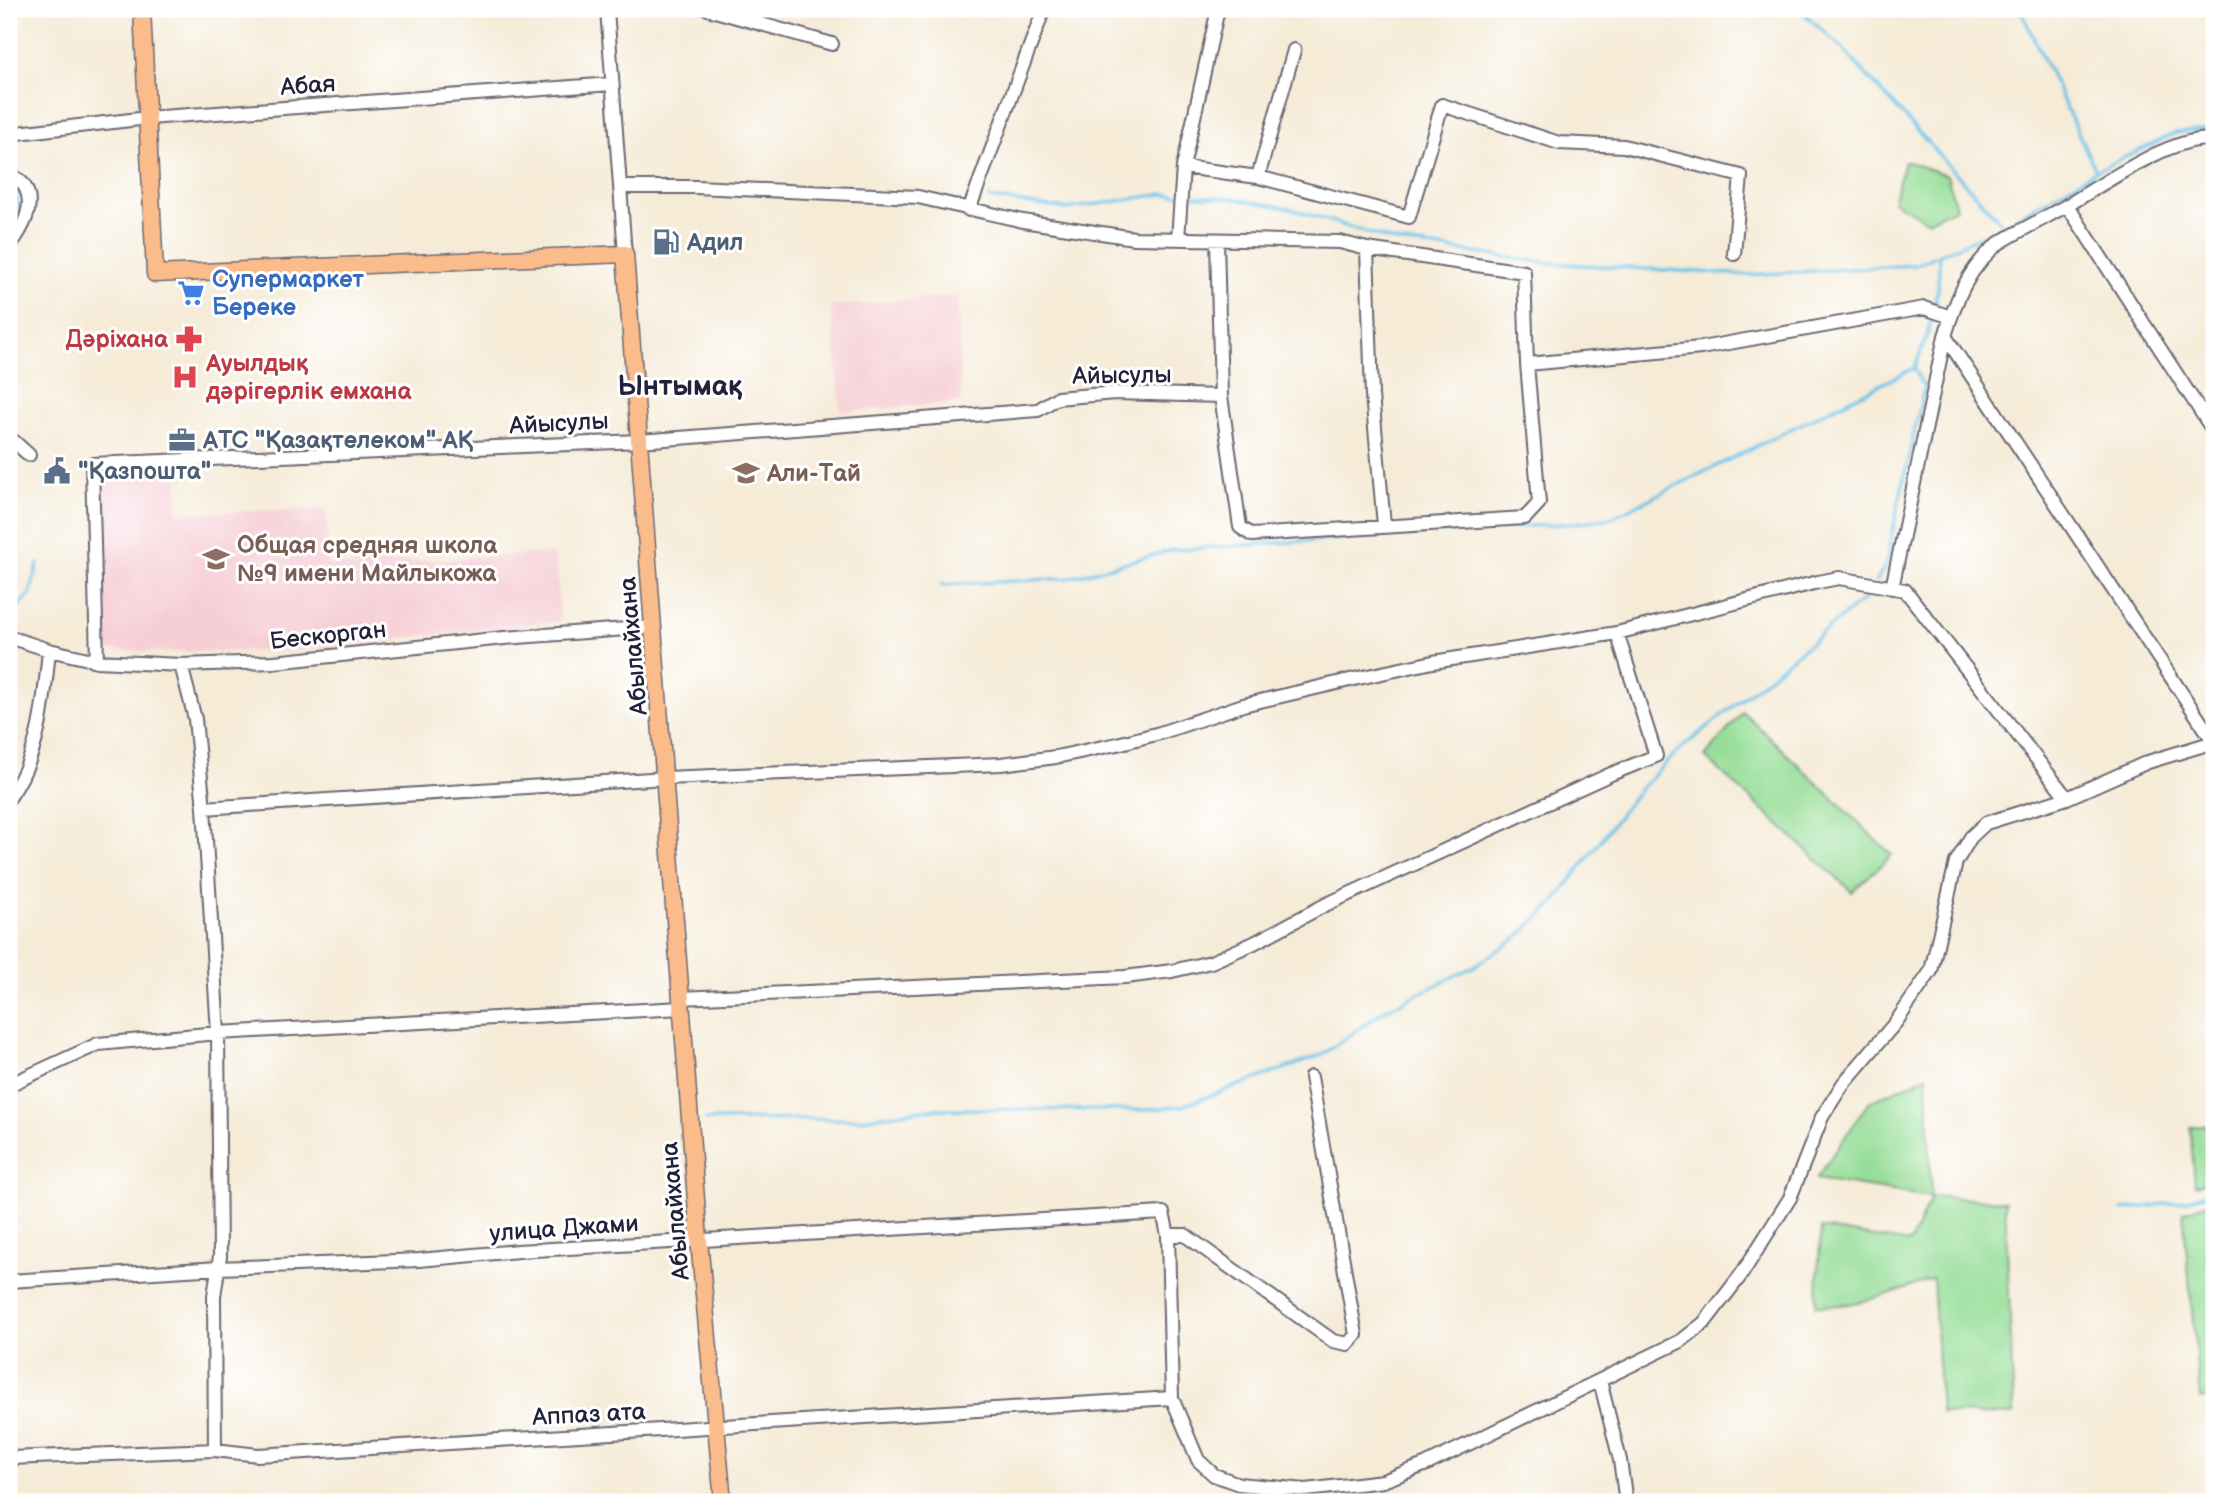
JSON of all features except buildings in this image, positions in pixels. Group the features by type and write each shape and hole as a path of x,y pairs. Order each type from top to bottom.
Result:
{"main road":[{"path":"142,9 155,274 625,254"},
{"name":"Абылайхана","path":"625,254 699,1240 723,1502"}],"street":[{"path":"607,9 625,254"},
{"path":"708,9 832,44"},
{"path":"969,210 1044,9"},
{"path":"1178,239 1183,167 1218,9"},
{"path":"1258,177 1294,50"},
{"name":"Абая","path":"9,134 148,118 612,84"},
{"path":"1183,167 1258,177 1409,217 1442,105 1559,143 1625,146 1741,176 1734,254"},
{"path":"1892,588 1945,336 1955,303 1970,272 1983,256 1999,243 2135,165 2187,142 2214,140"},
{"path":"9,173 23,185 29,204 25,226 9,247"},
{"path":"620,187 696,187 918,197 969,210 1134,238 1340,242 1367,249 1524,272 1527,364 1539,503 1525,518 1384,525 1252,536 1240,527 1221,396 1217,240"},
{"path":"2067,205 2214,432"},
{"path":"1367,249 1372,395 1384,525"},
{"path":"1527,364 1701,348 1924,307 1951,317"},
{"path":"1311,1077 1356,1335 1348,1343 1333,1341 1185,1235 1168,1235 1172,1398 1198,1460 1214,1475 1239,1485 1306,1490 1383,1481 1427,1464 1681,1341 1704,1323 1741,1275 1790,1198 1822,1117 1843,1084 1896,1022 1931,971 1956,862 1971,837 1986,822 2067,798 2148,762 2214,742 1945,336"},
{"name":"Айысулы","path":"97,661 92,464 639,441 1038,410 1057,398 1103,394 1221,396"},
{"path":"9,436 29,455"},
{"path":"204,808 666,778 1001,765 1056,757 1128,741 1243,705 1367,676 1433,662 1617,633 1839,578 1905,590 2067,798"},
{"name":"Бескорган","path":"9,638 97,661 181,665 274,662 504,638 654,627"},
{"path":"9,1085 98,1044 218,1033 1125,977 1211,962 1254,943 1350,893 1656,756 1617,633"},
{"path":"9,798 22,779 42,719 49,650"},
{"path":"181,665 195,719 204,808 218,1033 220,1256 215,1296 215,1450"},
{"name":"улица Джами","path":"9,1281 419,1259 1163,1213 1168,1235"},
{"path":"1600,1381 1620,1460 1626,1502"},
{"name":"Аппаз ата","path":"9,1458 215,1450 258,1455 1172,1398"}],"shaded area":[{"path":"958,296 961,402 841,412 831,306"},
{"name":"Общая средняя школа №9 имени Майлыкожа","path":"177,473 179,513 327,509 328,566 555,553 561,621 289,650 106,650 105,475"}],"green space":[{"path":"1905,161 1947,175 1956,208 1928,221 1893,201"},
{"path":"1743,712 1892,855 1852,892 1705,757"},
{"path":"1927,1076 1931,1196 2005,1201 2014,1415 1941,1413 1933,1279 1860,1302 1816,1305 1821,1228 1910,1243 1931,1197 1816,1179 1869,1102"},
{"path":"2214,1125 2214,1180 2195,1185 2190,1127"},
{"path":"2214,1201 2214,1396 2200,1399 2183,1212"}],"waterway":[{"path":"1799,9 1842,48 2003,225"},
{"path":"2020,9 2096,171"},
{"path":"2210,129 2214,90"},
{"path":"989,198 1066,209 1163,194 1230,198 1288,208 1397,242 1549,263 1748,275 1915,265 1995,230 2096,171 2176,133 2214,129"},
{"path":"9,190 13,193 16,212 9,230"},
{"path":"941,585 1069,578 1173,550 1576,523 1611,518 1914,368 1933,313 1939,255"},
{"path":"1876,581 1885,566 1924,388 1914,368"},
{"path":"9,617 30,594 38,564"},
{"path":"706,1120 861,1119 929,1109 1142,1110 1182,1106 1322,1055 1385,1010 1473,967 1517,938 1553,904 1637,792 1678,751 1869,595 1873,588"},
{"path":"2123,1210 2185,1201 2214,1192"}],"place":[{"name":"Адил","path":"666,242"},
{"name":"Супермаркет Береке","path":"191,293"},
{"name":"Дәріхана","path":"189,339"},
{"name":"Ауылдық дәрігерлік емхана","path":"185,377"},
{"name":"АТС \"Қазақтелеком\" АҚ","path":"182,440"},
{"name":"\"Қазпошта\"","path":"57,471"},
{"name":"Али-Тай","path":"746,473"},
{"name":"Общая средняя школа №9 имени Майлыкожа","path":"216,559"}],"district":[{"name":"Ынтымақ","path":"680,385"}]}
